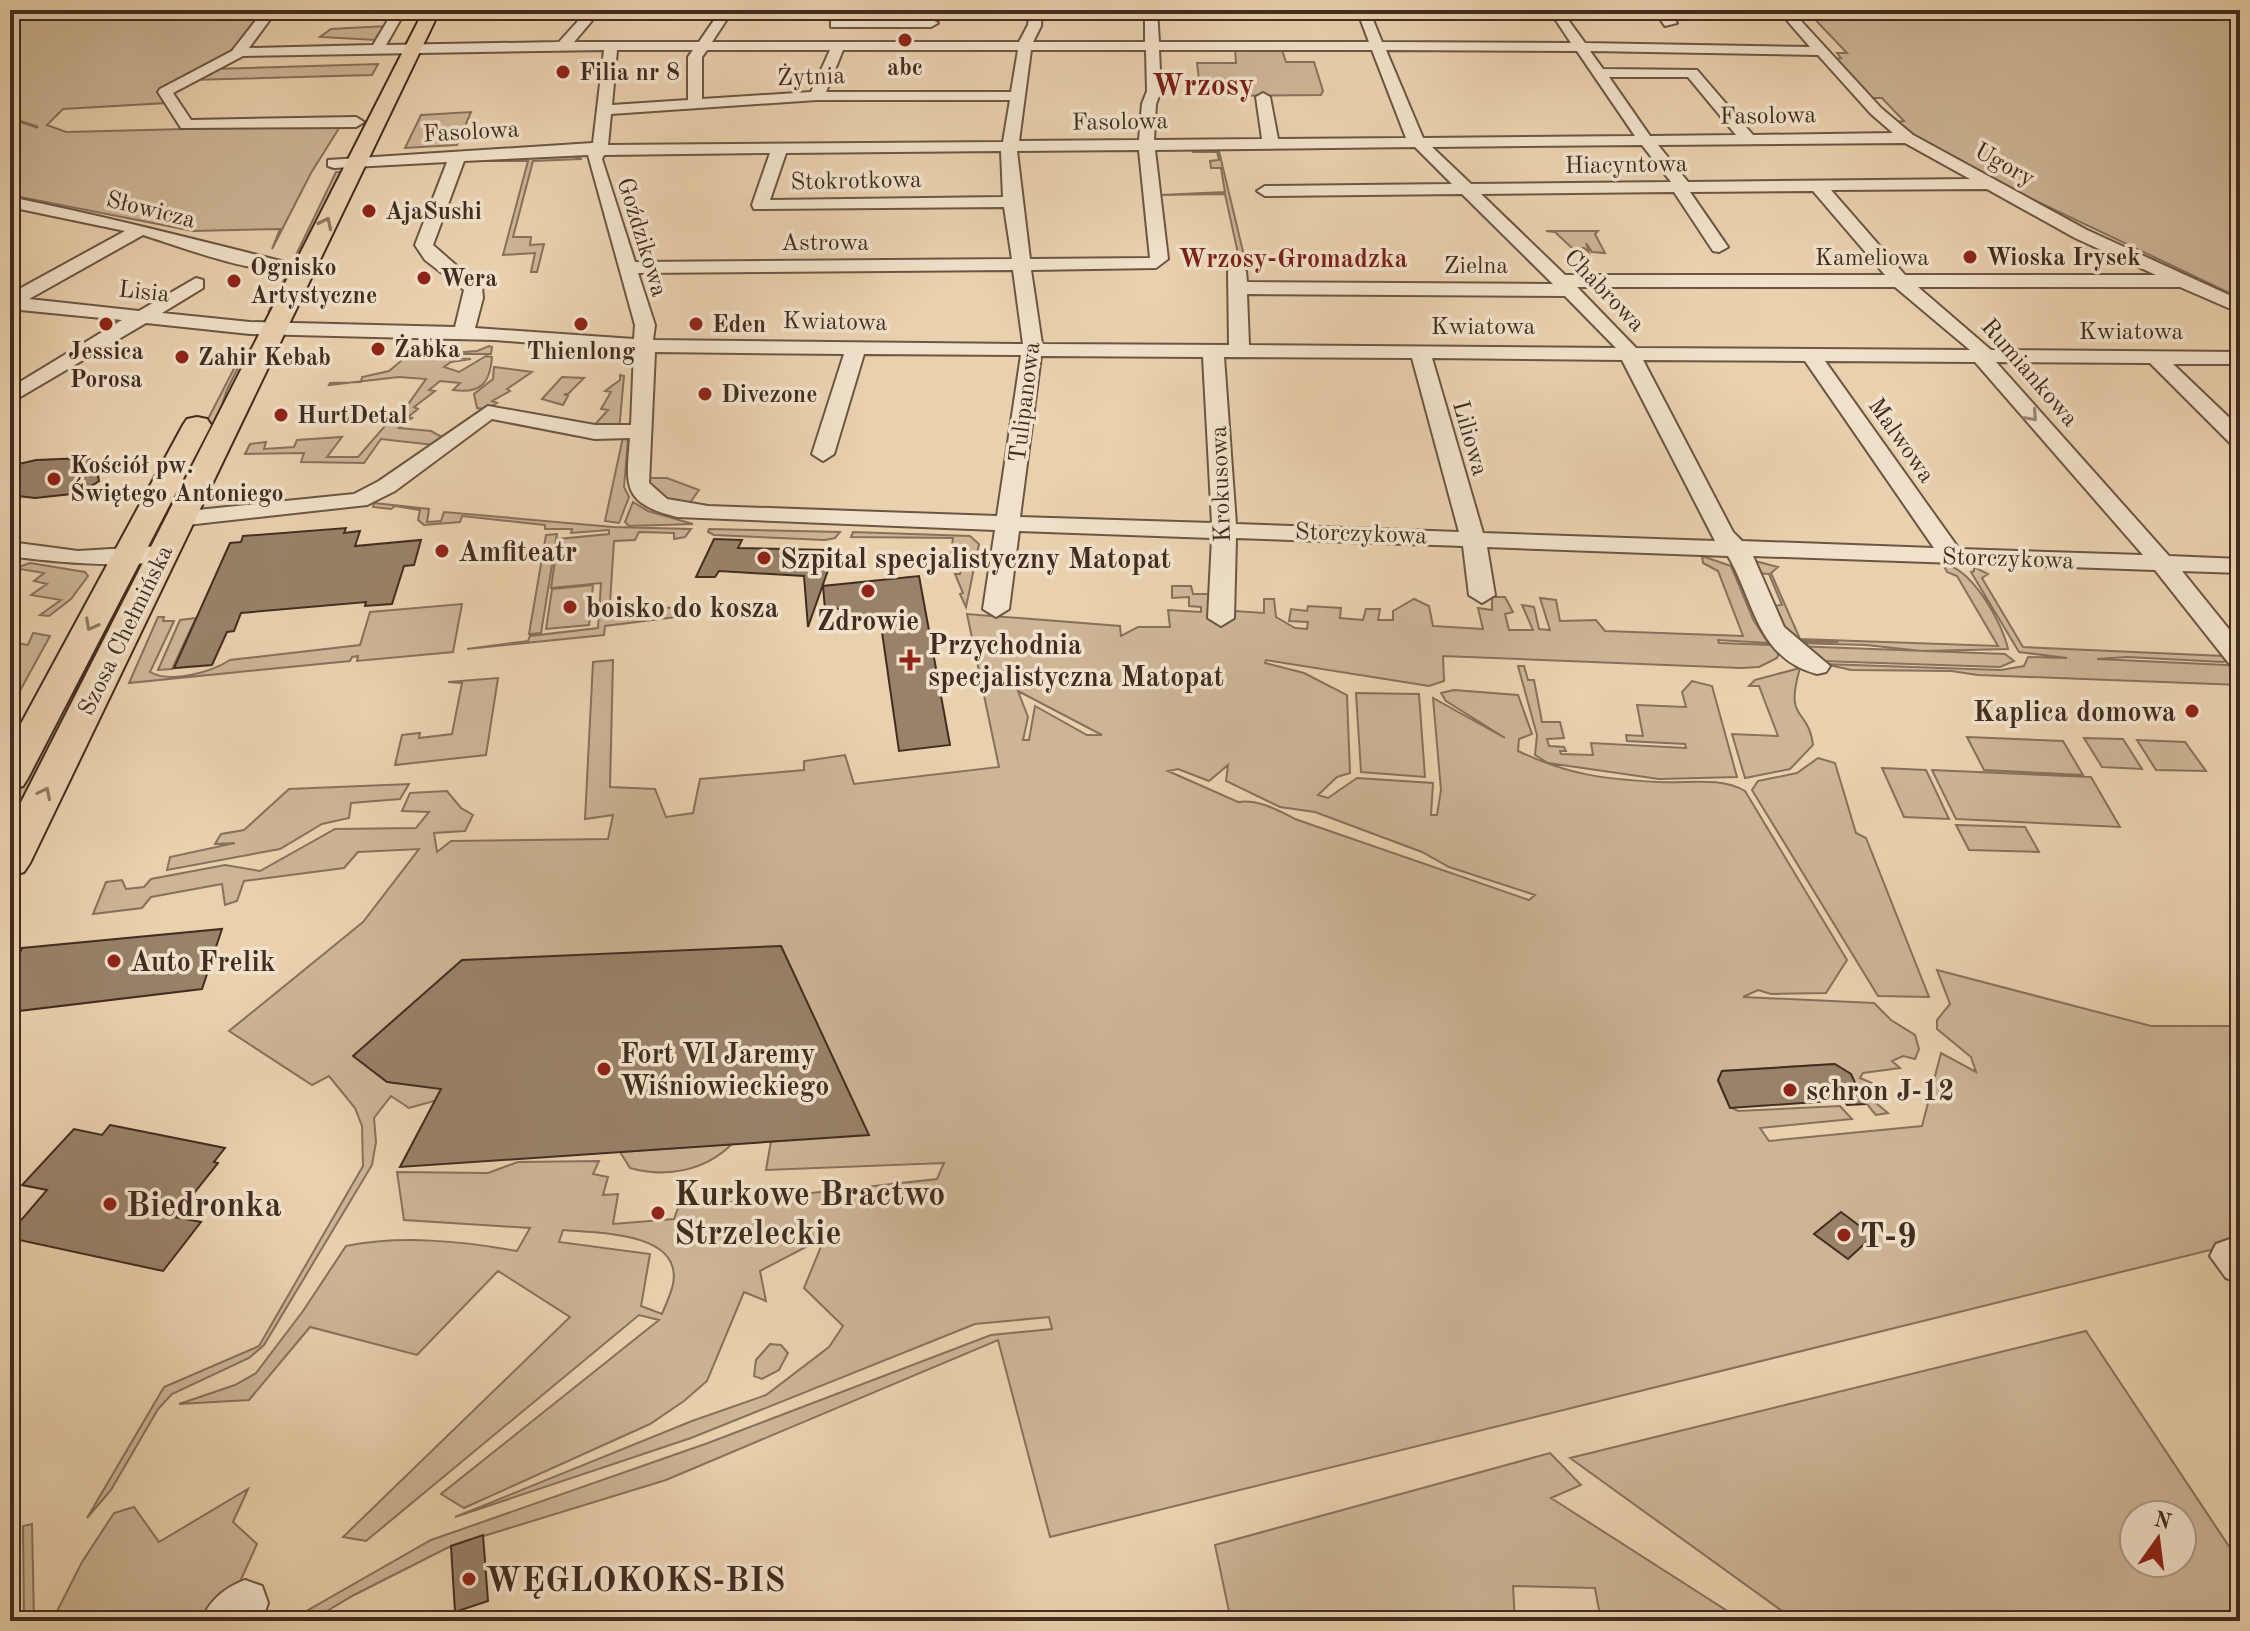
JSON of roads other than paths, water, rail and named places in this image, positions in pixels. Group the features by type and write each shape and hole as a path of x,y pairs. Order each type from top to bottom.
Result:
{"main road":[{"name":"Szosa Chełmińska","path":"10,778 127,555 357,161 407,47 419,10"},
{"name":"Szosa Chełmińska","path":"301,225 356,122 432,10"},
{"name":"Szosa Chełmińska","path":"10,863 178,519 261,329 283,259"}],"street":[{"path":"271,10 239,52 165,92 186,125 356,122"},
{"path":"378,48 400,10"},
{"path":"563,46 595,10"},
{"path":"695,105 695,60 727,10"},
{"name":"Tulipanowa","path":"996,609 1033,335 1012,202 1010,146 1026,46 1036,10"},
{"path":"1147,145 1148,100 1154,91 1151,10"},
{"path":"1363,10 1417,143"},
{"path":"1555,10 1597,73 1682,188 1739,276"},
{"path":"1660,10 1670,23"},
{"name":"Ugory","path":"1784,10 1876,111 1908,138 2081,234 2240,307"},
{"path":"836,24 933,17 908,97"},
{"path":"1247,30 1256,46"},
{"path":"239,52 563,46 1580,46 1822,51"},
{"path":"597,150 605,110 611,46"},
{"path":"817,96 838,46"},
{"path":"1597,73 1699,73 1748,139"},
{"name":"Żytnia","path":"605,110 817,96 1019,96"},
{"path":"1263,97 1271,144"},
{"name":"Fasolowa","path":"334,163 597,150 1908,138"},
{"name":"Chabrowa","path":"1417,143 1630,352 1719,528 1743,559 1763,617 1790,650 1817,666"},
{"name":"Astrowa","path":"629,268 1143,266 1158,261 1147,145"},
{"name":"Stokrotkowa","path":"779,149 760,205 1012,202"},
{"name":"Goździkowa","path":"597,150 594,159 645,325 643,343"},
{"path":"458,155 424,245 431,256 473,288 474,298 463,335"},
{"name":"Hiacyntowa","path":"1265,191 1987,184"},
{"name":"Rumiankowa","path":"1819,187 1900,281 1980,348 1983,356 2163,563 2240,660"},
{"name":"Słowicza","path":"10,202 141,229 255,263 283,259"},
{"path":"10,220 37,207"},
{"path":"10,302 141,229"},
{"name":"Zielna","path":"1239,350 1238,279 1565,285"},
{"name":"Kameliowa","path":"1565,285 2183,281"},
{"path":"10,397 196,284"},
{"name":"Lisia","path":"10,302 261,329"},
{"name":"Kwiatowa","path":"261,329 497,335 726,346 2240,358"},
{"name":"Storczykowa","path":"643,343 647,359 638,483 642,492 654,503 675,510 2240,566"},
{"path":"823,454 856,347"},
{"name":"Krokusowa","path":"1213,350 1224,528 1221,618"},
{"name":"Liliowa","path":"1420,351 1471,538 1482,595"},
{"name":"Malwowa","path":"1810,354 1952,556"},
{"path":"2155,357 2240,440"},
{"path":"178,519 359,500 380,491 488,412 580,424 604,433 640,431"},
{"path":"10,549 78,558 161,553"}],"waterway":[{"path":"10,118 37,127"}],"place":[{"name":"abc","path":"905,40"},
{"name":"Filia nr 8","path":"563,72"},
{"name":"AjaSushi","path":"369,211"},
{"name":"Wioska Irysek","path":"1970,257"},
{"name":"Wera","path":"424,278"},
{"name":"Ognisko Artystyczne","path":"234,281"},
{"name":"Jessica Porosa","path":"106,324"},
{"name":"Thienlong","path":"581,324"},
{"name":"Eden","path":"696,324"},
{"name":"Żabka","path":"378,349"},
{"name":"Zahir Kebab","path":"182,357"},
{"name":"Divezone","path":"705,394"},
{"name":"HurtDetal","path":"281,415"},
{"name":"Kościół pw. Świętego Antoniego","path":"54,479"},
{"name":"Amfiteatr","path":"442,551"},
{"name":"Szpital specjalistyczny Matopat","path":"764,558"},
{"name":"Zdrowie","path":"868,591"},
{"name":"boisko do kosza","path":"570,607"},
{"name":"Przychodnia specjalistyczna Matopat","path":"910,660"},
{"name":"Kaplica domowa","path":"2192,711"},
{"name":"Auto Frelik","path":"114,961"},
{"name":"Fort VI Jaremy Wiśniowieckiego","path":"604,1069"},
{"name":"schron J-12","path":"1790,1090"},
{"name":"Biedronka","path":"110,1204"},
{"name":"Kurkowe Bractwo Strzeleckie","path":"658,1213"},
{"name":"T-9","path":"1844,1235"},
{"name":"WĘGLOKOKS-BIS","path":"469,1579"}],"district":[{"name":"Wrzosy","path":"1203,85"},
{"name":"Wrzosy-Gromadzka","path":"1293,258"}]}
